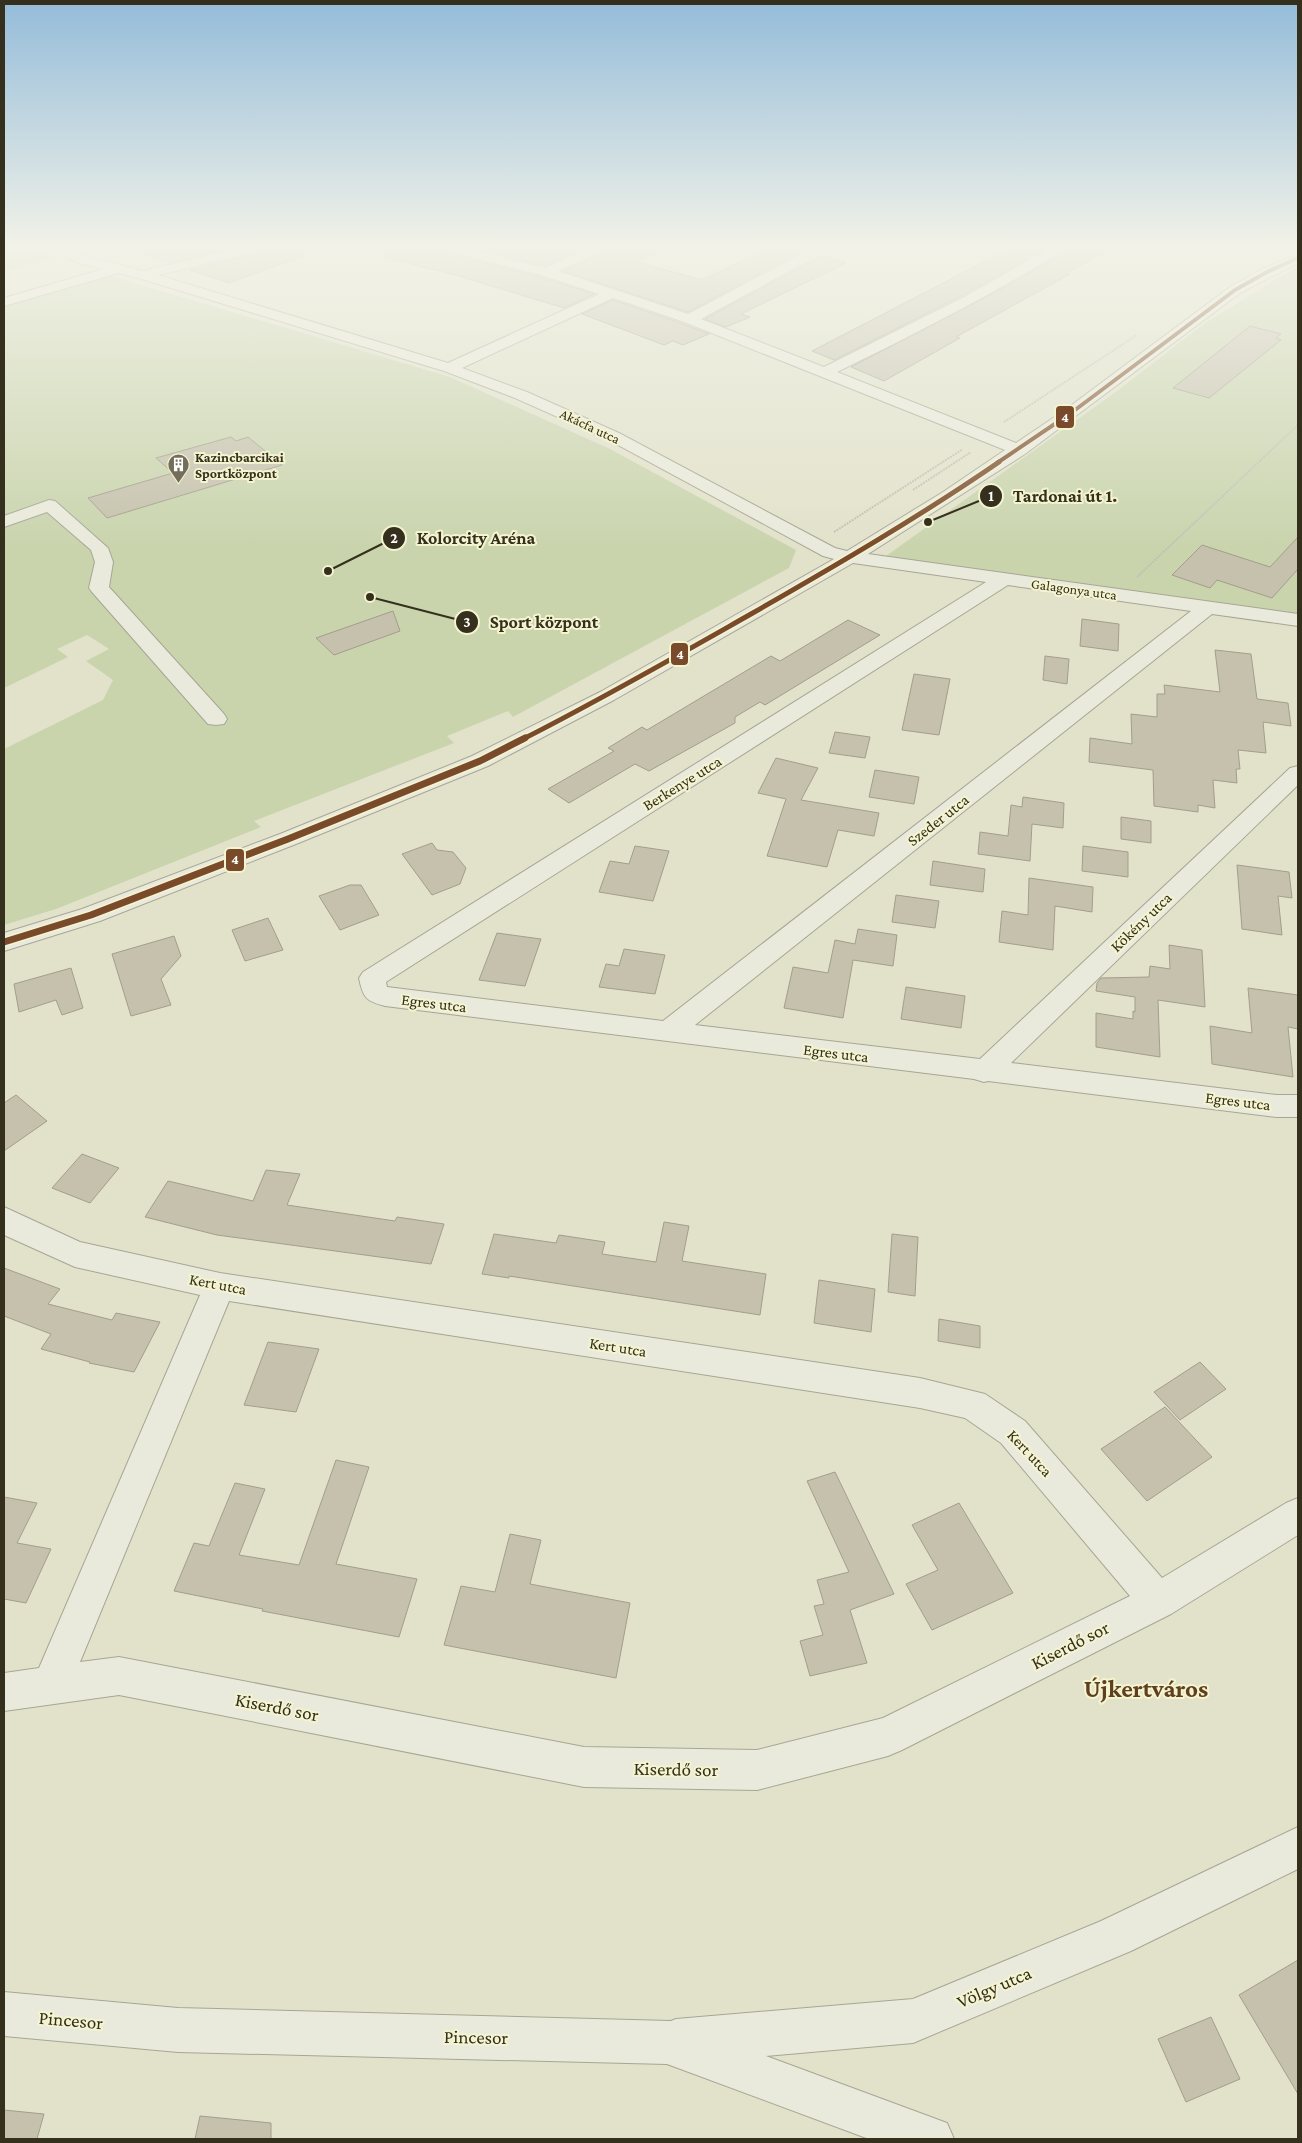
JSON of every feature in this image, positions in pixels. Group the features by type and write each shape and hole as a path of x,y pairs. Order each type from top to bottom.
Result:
{"street":[{"name":"Akácfa utca","path":"386,349 449,368 521,395 592,426 829,552 850,557"},
{"path":"449,368 491,349"},
{"path":"767,349 1019,450"},
{"path":"826,372 874,349"},
{"path":"4,942 100,912 288,839 480,761 607,696 850,557 949,496 1019,450 1156,349"},
{"path":"4,522 49,505 98,548 104,562 99,588 216,719"},
{"name":"Galagonya utca","path":"850,557 1298,620"},
{"name":"Berkenye utca","path":"375,992 372,978 1004,580"},
{"name":"Szeder utca","path":"669,1031 1207,608"},
{"name":"Kökény utca","path":"984,1072 1298,773"},
{"name":"Egres utca","path":"375,992 386,997 984,1072 1277,1106 1298,1106"},
{"name":"Kert utca","path":"4,1219 14,1227 75,1254 220,1286 920,1393 973,1405 1013,1432 1158,1601"},
{"path":"51,1685 220,1286"},
{"name":"Kiserdő sor","path":"4,1692 118,1676 584,1767 757,1770 888,1736 1158,1601 1298,1515"},
{"name":"Völgy utca","path":"667,2042 913,2021 1116,1936 1298,1847"},
{"name":"Pincesor","path":"4,2014 178,2030 667,2042 931,2139"}],"path":[{"path":"909,492 1116,349"},
{"path":"1117,596 1298,425"},
{"path":"814,544 987,437"}],"green space":[{"path":"4,349 356,349 450,377 610,449 796,550 789,568 513,717 508,711 447,736 454,743 254,821 261,827 56,909 4,925 4,749 103,700 113,680 86,661 109,649 87,635 57,649 68,657 4,688"},
{"path":"1171,349 1298,349 1298,615 886,556 1117,391"}],"building":[{"path":"816,349 856,349 834,360 812,351"},
{"path":"886,349 941,349 884,381 851,367"},
{"path":"1221,349 1270,349 1209,398 1173,388"},
{"name":"Kazincbarcikai Sportközpont","path":"231,437 236,441 248,437 282,465 107,518 88,498 173,473 156,458"},
{"path":"1298,537 1298,569 1272,598 1217,580 1210,588 1172,575 1202,545 1270,567"},
{"path":"393,611 400,631 334,655 316,638"},
{"path":"1082,619 1119,624 1118,651 1080,646"},
{"path":"848,620 880,635 765,705 760,702 735,717 735,723 649,771 635,764 569,803 548,789 614,751 608,748 642,727 647,730 771,656 780,661"},
{"path":"1215,650 1251,654 1257,699 1288,703 1291,726 1263,722 1266,753 1238,750 1240,769 1236,769 1237,783 1213,780 1215,808 1198,805 1198,812 1154,806 1153,770 1089,762 1090,738 1132,744 1131,714 1157,717 1157,694 1165,694 1164,685 1220,692"},
{"path":"1045,656 1069,659 1067,684 1043,680"},
{"path":"914,674 950,679 939,735 902,730"},
{"path":"835,732 870,737 865,758 829,753"},
{"path":"776,758 818,768 801,800 879,813 874,836 838,830 827,867 767,856 786,799 758,793"},
{"path":"875,770 919,777 914,804 869,797"},
{"path":"1023,797 1064,803 1063,828 1032,824 1030,861 978,854 980,832 1008,836 1011,805 1022,807"},
{"path":"1121,817 1151,821 1151,843 1121,839"},
{"path":"432,843 437,850 453,852 466,868 460,884 432,895 402,854"},
{"path":"635,846 669,851 653,901 599,892 610,861 629,864"},
{"path":"1083,846 1128,852 1128,877 1082,871"},
{"path":"933,861 985,869 983,892 930,885"},
{"path":"1237,865 1289,872 1292,898 1278,896 1282,935 1242,929"},
{"path":"1029,878 1093,887 1092,912 1055,906 1053,950 999,942 1002,911 1028,915"},
{"path":"350,885 361,885 379,915 340,930 319,896"},
{"path":"896,895 939,901 935,928 892,922"},
{"path":"268,918 283,950 245,961 232,930"},
{"path":"858,929 897,935 893,966 853,960 843,1018 784,1008 793,967 828,973 835,940 855,944"},
{"path":"497,933 541,939 525,986 479,980"},
{"path":"174,936 181,956 161,979 171,1005 131,1016 112,954"},
{"path":"1169,945 1202,950 1205,1007 1158,1000 1160,1057 1096,1047 1096,1013 1133,1019 1133,1011 1135,1012 1135,997 1096,991 1097,983 1101,978 1149,977 1150,966 1170,969"},
{"path":"624,949 665,955 655,994 599,987 606,964 619,966"},
{"path":"71,968 83,1008 62,1015 56,1000 19,1012 14,984"},
{"path":"906,987 965,996 961,1028 901,1019"},
{"path":"1248,988 1298,995 1298,1029 1288,1027 1293,1077 1212,1064 1210,1026 1252,1033"},
{"path":"16,1095 47,1121 4,1151 4,1103"},
{"path":"82,1154 119,1168 90,1203 52,1188"},
{"path":"266,1170 300,1174 287,1205 395,1221 397,1217 444,1224 431,1264 217,1235 145,1217 168,1181 253,1201"},
{"path":"664,1222 689,1226 682,1261 766,1274 760,1315 509,1276 509,1278 482,1274 494,1234 556,1243 559,1235 605,1242 602,1254 656,1262"},
{"path":"892,1234 918,1237 915,1296 888,1292"},
{"path":"4,1268 60,1289 48,1304 112,1320 116,1313 160,1322 134,1372 89,1363 41,1349 51,1334 4,1316"},
{"path":"819,1280 875,1289 871,1332 814,1323"},
{"path":"939,1319 980,1326 980,1348 938,1341"},
{"path":"268,1342 319,1349 296,1412 244,1405"},
{"path":"1200,1362 1226,1389 1180,1420 1154,1392"},
{"path":"1165,1407 1212,1457 1147,1501 1101,1449"},
{"path":"336,1460 369,1467 336,1564 417,1579 399,1637 262,1611 263,1609 174,1591 194,1543 209,1546 235,1483 265,1489 239,1555 299,1565"},
{"path":"835,1472 894,1594 850,1610 867,1663 810,1676 800,1641 823,1635 814,1606 824,1604 817,1580 849,1572 807,1481"},
{"path":"4,1497 37,1503 17,1543 51,1549 26,1603 4,1599"},
{"path":"959,1503 1013,1593 932,1630 906,1584 938,1570 912,1525"},
{"path":"510,1534 541,1540 530,1584 630,1603 616,1678 444,1645 461,1586 495,1592"},
{"path":"1298,1960 1298,2094 1239,1995"},
{"path":"1211,2017 1240,2079 1186,2102 1158,2039"},
{"path":"4,2110 44,2114 37,2139 4,2139"},
{"path":"200,2116 271,2123 271,2139 195,2139"}],"transit line":[{"name":"4","path":"4,942 91,915 288,839 480,761 607,696 850,557 949,496 1071,413 1156,349"}],"place":[{"name":"Kazincbarcikai Sportközpont","path":"179,484"},
{"name":"Tardonai út 1.","path":"928,522"},
{"name":"Kolorcity Aréna","path":"328,571"},
{"name":"Sport központ","path":"370,597"}],"district":[{"name":"Újkertváros","path":"1146,1688"}]}
